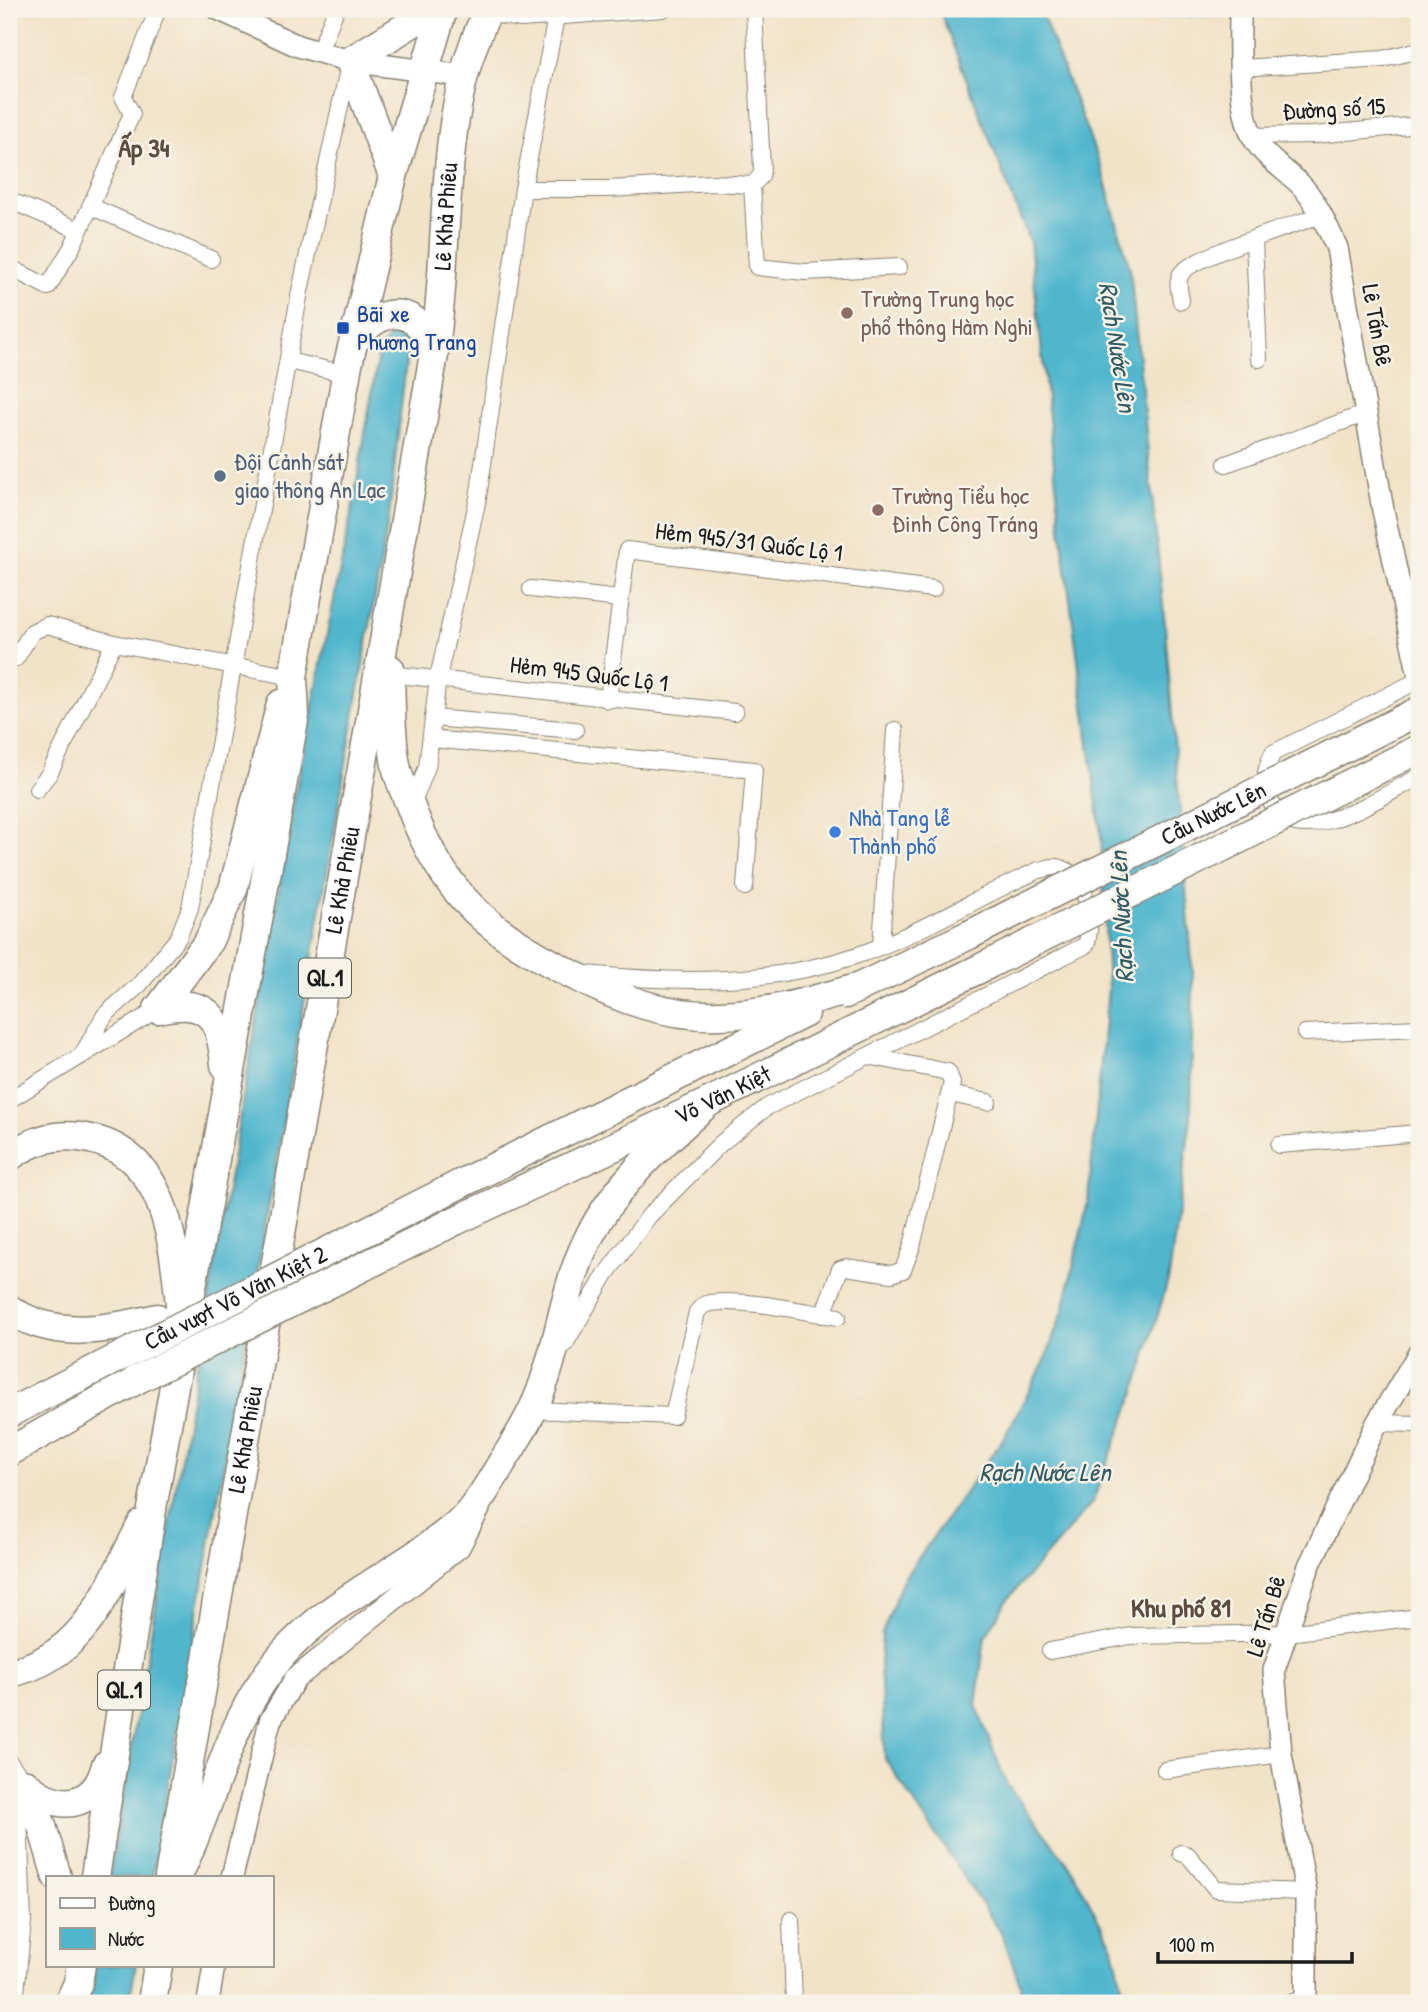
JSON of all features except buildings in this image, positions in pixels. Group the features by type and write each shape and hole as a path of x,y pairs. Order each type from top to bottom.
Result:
{"highway":[{"path":"393,176 350,61 435,9"},
{"name":"Lê Khả Phiêu","path":"95,1876 153,1503 295,715 293,677 347,374 393,176 427,69 431,41 443,9"},
{"name":"Lê Khả Phiêu","path":"427,69 444,41 454,9"},
{"name":"Lê Khả Phiêu","path":"169,1876 242,1474 434,354 443,296 452,138 463,76 488,11"},
{"path":"354,342 372,322 399,314 411,318 424,328 434,354"},
{"path":"388,612 396,766 421,836 440,870 493,928 522,949 566,972 627,989 649,1007 718,1015 764,1012 860,987"},
{"path":"158,1009 208,942 233,889 278,710 293,677"},
{"name":"Cầu Nước Lên","path":"968,935 1419,711"},
{"name":"Cầu Nước Lên","path":"987,965 1419,749"},
{"name":"Võ Văn Kiệt","path":"460,1184 968,935"},
{"name":"Võ Văn Kiệt","path":"136,1380 455,1221 709,1102 987,965"},
{"path":"158,1009 186,1004 205,1010 215,1021 222,1036 228,1095"},
{"path":"178,1876 196,1840 230,1739 248,1702 270,1670 314,1623 349,1595 433,1542 466,1516 504,1460 533,1410 545,1380 583,1251 607,1206 628,1180 709,1102"},
{"path":"9,1157 35,1142 50,1137 69,1136 100,1141 133,1161 157,1192 166,1214 176,1271 183,1338"},
{"path":"9,1309 40,1326 84,1331 157,1318 257,1279 460,1184"},
{"name":"Cầu vượt Võ Văn Kiệt 2","path":"9,1413 460,1184"},
{"path":"9,1446 136,1380"},
{"path":"9,1452 136,1380"},
{"path":"9,1673 41,1665 60,1653 79,1634 99,1608 153,1503"},
{"path":"17,1773 40,1797 56,1802 72,1802 87,1797 103,1776 118,1726"},
{"path":"17,1773 42,1826 57,1876"},
{"path":"60,2003 62,1966"},
{"path":"69,2003 78,1983 81,1966"},
{"path":"152,2003 158,1966"}],"street":[{"path":"9,267 48,287 79,230 132,114 123,97 158,9"},
{"path":"218,9 298,46 350,61 427,69 463,76"},
{"path":"319,52 336,9"},
{"path":"488,11 520,19 663,9"},
{"path":"754,9 762,170 752,185 757,267 805,272 899,267"},
{"name":"Lê Tấn Bê","path":"1240,9 1244,104 1252,136 1273,162 1300,185 1321,215 1337,248 1364,414 1419,678"},
{"path":"411,808 427,767 438,678 478,498 523,189 556,18"},
{"path":"1242,68 1383,59 1419,50"},
{"path":"83,1053 105,1015 140,984 178,939 195,886 288,361 324,172 350,61"},
{"name":"Đường số 15","path":"1252,136 1315,135 1419,125"},
{"path":"523,189 609,189 713,183 752,185"},
{"path":"9,200 79,230"},
{"path":"90,206 211,259"},
{"path":"1181,301 1178,282 1187,269 1321,215"},
{"path":"1254,240 1259,359"},
{"path":"288,361 347,374"},
{"path":"1226,464 1364,414"},
{"name":"Hẻm 945/31 Quốc Lộ 1","path":"608,700 626,550 933,589"},
{"path":"531,589 620,599"},
{"path":"16,658 32,632 47,625 114,643 293,677"},
{"path":"37,789 49,774 114,643"},
{"name":"Hẻm 945 Quốc Lộ 1","path":"390,674 735,712"},
{"path":"1419,678 1273,753 1266,766 1264,788 1283,819 1300,824 1329,822 1419,777"},
{"path":"433,718 575,730"},
{"path":"881,946 895,730"},
{"path":"432,739 754,770 745,887"},
{"path":"545,1380 606,1274 649,1216 720,1144 767,1107 1086,945 1091,931 1087,901 1072,874 1059,866 1039,870 881,946 783,975 666,980 627,989"},
{"path":"9,1100 158,1009"},
{"path":"1305,1033 1419,1028"},
{"path":"533,1410 667,1418 673,1416 697,1312 703,1305 713,1303 751,1306 830,1316 840,1269 846,1267 892,1274 903,1270 912,1246 950,1094 952,1076 948,1072 868,1056"},
{"path":"950,1094 988,1102"},
{"path":"1279,1145 1419,1132"},
{"path":"583,1251 593,1265 606,1274"},
{"name":"Lê Tấn Bê","path":"1300,2002 1306,1892 1281,1754 1274,1670 1309,1566 1377,1423 1419,1353"},
{"path":"1377,1423 1419,1424"},
{"path":"232,1876 270,1721 295,1679 459,1547 504,1460"},
{"path":"1050,1651 1131,1636 1287,1633 1419,1617"},
{"path":"1165,1770 1281,1754"},
{"path":"15,2003 23,1921 17,1773"},
{"path":"1181,1853 1188,1855 1209,1884 1216,1889 1306,1892"},
{"path":"790,1920 794,2003"},
{"path":"208,2003 214,1966"}],"water":[{"name":"Rạch Nước Lên","path":"939,9 1040,9 1101,167 1130,269 1165,626 1193,975 1191,1118 1169,1277 1135,1392 1092,1503 1008,1599 985,1637 976,1705 1007,1785 1072,1869 1113,1947 1126,2003 1021,2003 1020,1985 1002,1934 885,1759 880,1666 882,1634 902,1581 1005,1436 1044,1363 1063,1311 1088,1201 1108,989 1101,835 1063,547 1030,243"},
{"path":"391,335 401,335 408,344 389,516 152,1876 109,1876 296,789 353,505 379,350"},
{"path":"95,1966 136,1966 129,2003 88,2003"}],"waterway":[{"path":"1248,13 1323,9"},
{"path":"1038,13 1148,17 1233,14"}],"place":[{"name":"Trường Trung học phổ thông Hàm Nghi","path":"847,313"},
{"name":"Bãi xe Phương Trang","path":"343,328"},
{"name":"Đội Cảnh sát giao thông An Lạc","path":"220,476"},
{"name":"Trường Tiểu học Đinh Công Tráng","path":"878,510"},
{"name":"Nhà Tang lễ Thành phố","path":"835,832"}],"district":[{"name":"Ấp 34","path":"144,148"},
{"name":"Khu phố 81","path":"1181,1608"}]}
